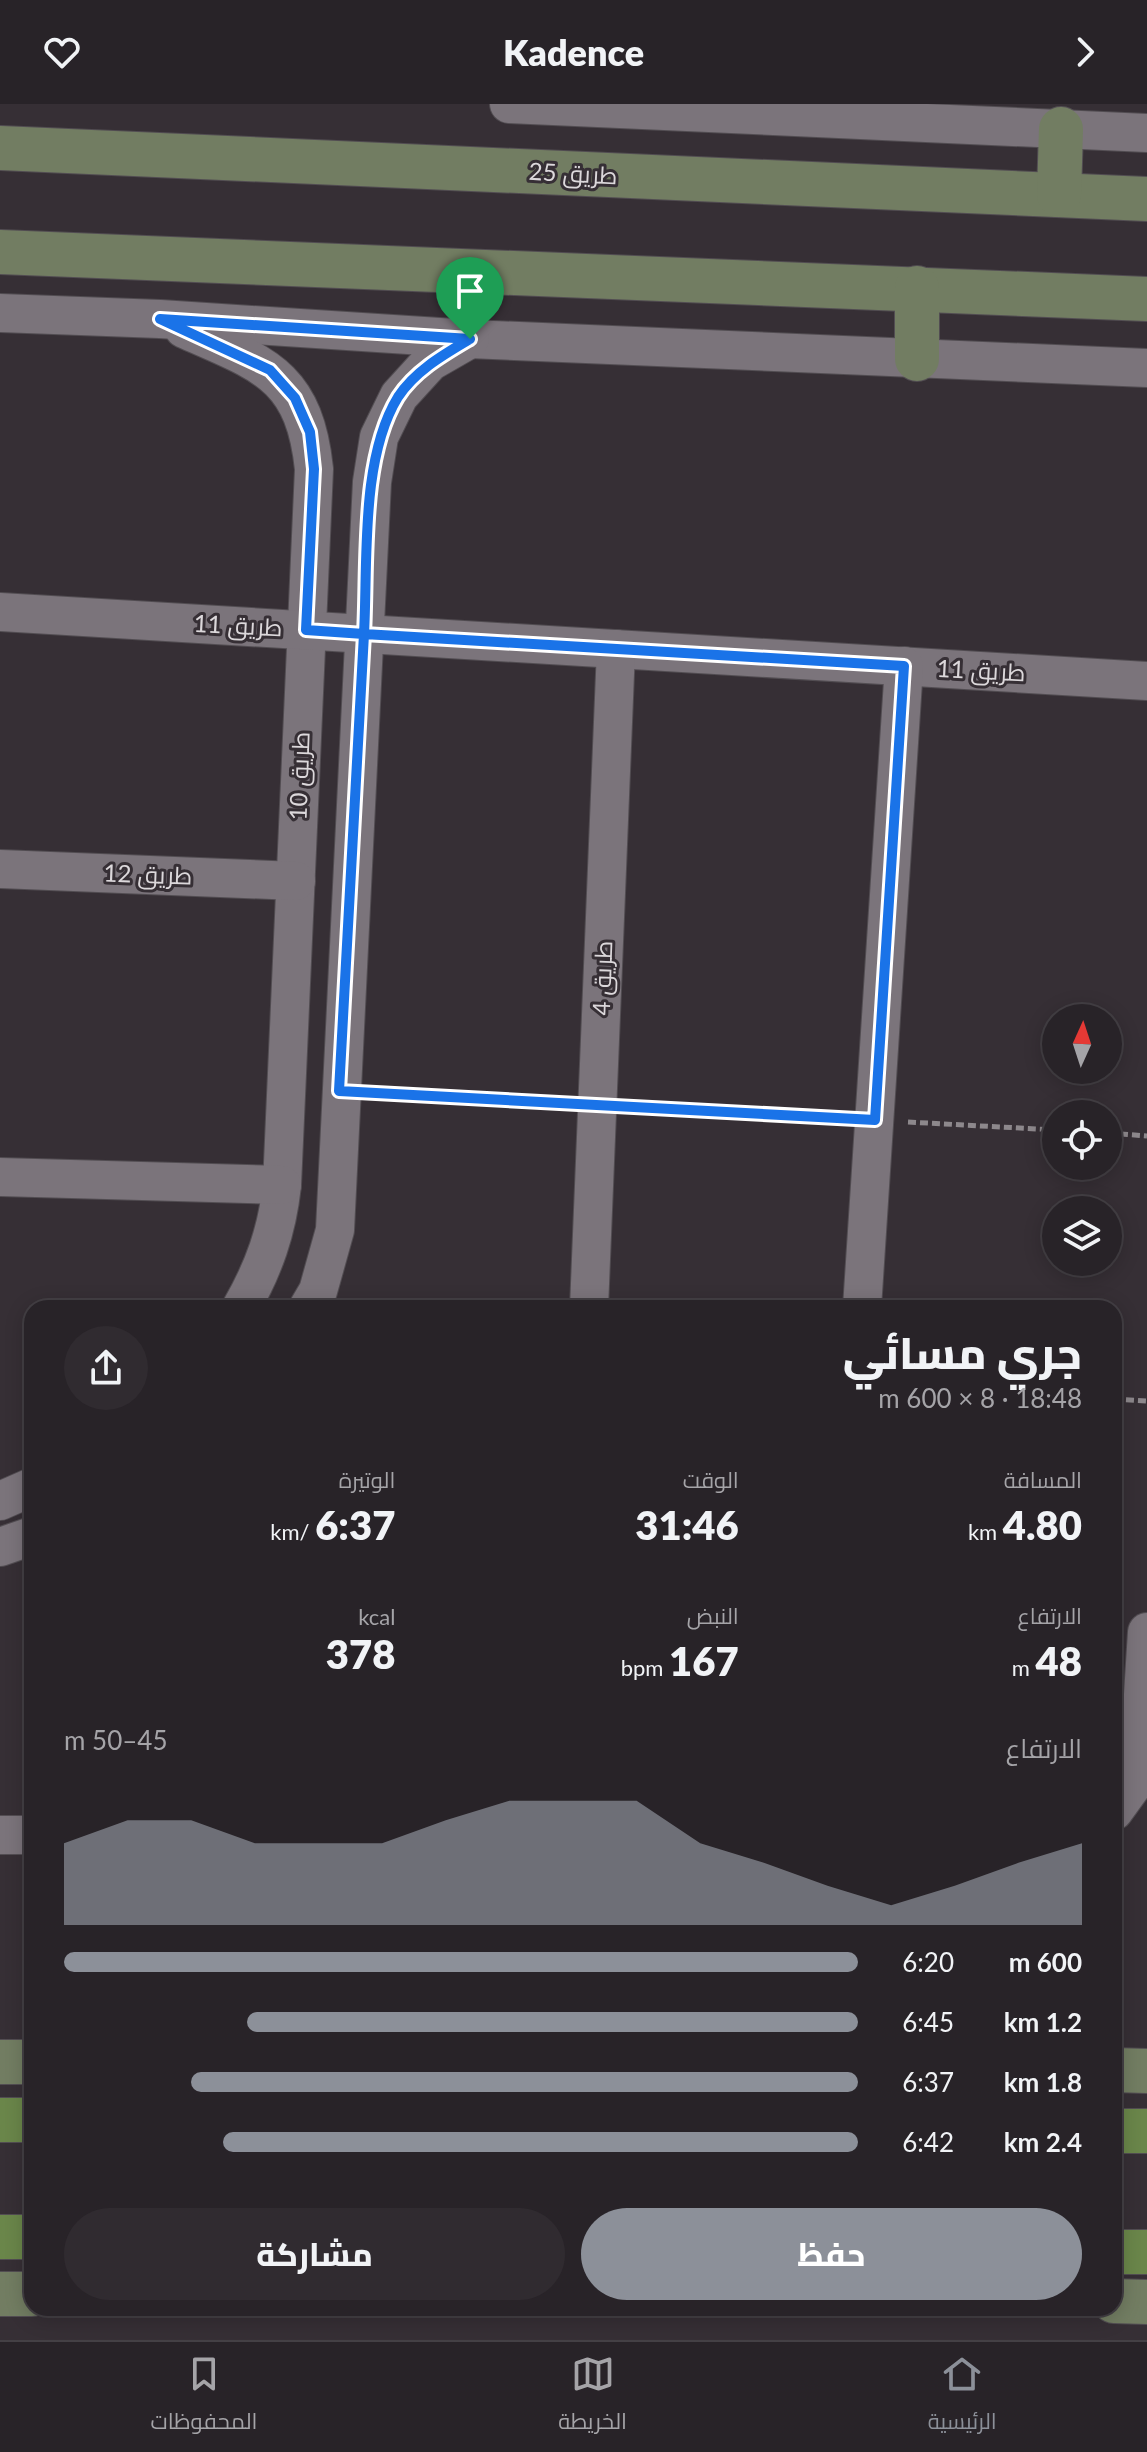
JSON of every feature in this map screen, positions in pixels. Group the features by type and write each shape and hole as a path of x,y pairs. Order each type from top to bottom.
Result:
{"main road":[{"path":"0,2120 24,2120"},
{"path":"1122,2131 1147,2131"},
{"path":"0,2237 24,2237"},
{"path":"1122,2252 1147,2252"}],"street":[{"path":"509,104 728,109 1147,133"},
{"path":"1059,195 1061,129"},
{"name":"طريق 25","path":"0,148 1147,199"},
{"path":"0,252 1147,299"},
{"path":"917,288 917,359"},
{"path":"0,313 160,319 470,339 1147,368"},
{"name":"طريق 10","path":"160,319 270,370 295,398 310,432 314,469 282,1185 278,1224 262,1270 245,1300"},
{"path":"313,1300 335,1230 339,1091 372,482 379,437 399,396 430,362 470,339"},
{"name":"طريق 11","path":"0,612 1147,681"},
{"name":"طريق 4","path":"589,1300 616,649"},
{"path":"863,1300 904,666"},
{"name":"طريق 12","path":"0,869 296,881"},
{"path":"0,1177 282,1185"},
{"path":"278,1224 335,1230"},
{"path":"0,1501 24,1490"},
{"path":"0,1547 24,1539"},
{"path":"1122,1800 1132,1786 1140,1742 1147,1632"},
{"path":"0,1835 24,1835"},
{"path":"0,2062 24,2062"},
{"path":"1122,2070 1147,2071"},
{"path":"0,2294 24,2294"},
{"path":"1122,2301 1147,2302"}],"path":[{"path":"339,1091 1042,1129"},
{"path":"1122,1134 1147,1136"},
{"path":"1122,1399 1147,1401"}],"route":[{"path":"470,339 160,319 270,370 295,398 310,432 314,469 306,630 364,634 339,1091 875,1120 904,666 364,634 372,482 379,437 399,396 430,362 470,339"}]}
